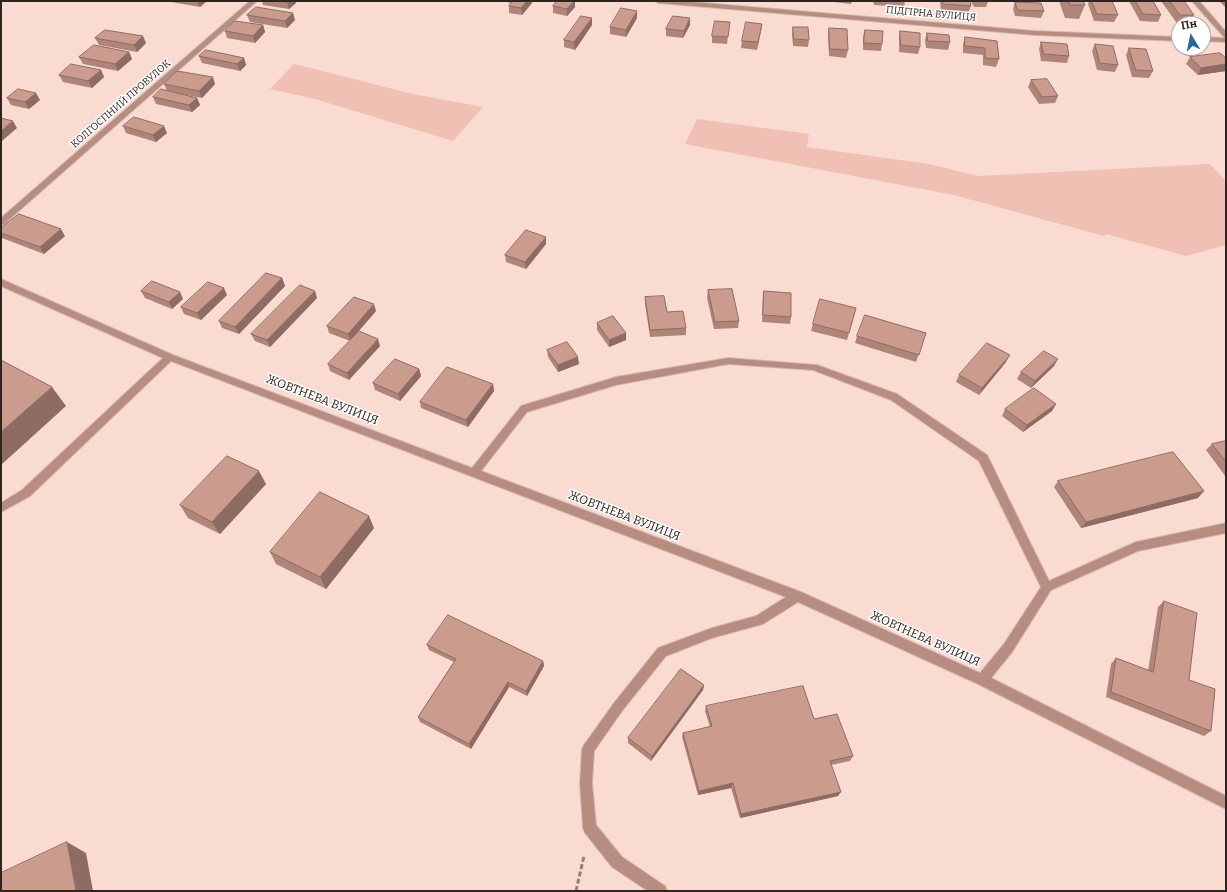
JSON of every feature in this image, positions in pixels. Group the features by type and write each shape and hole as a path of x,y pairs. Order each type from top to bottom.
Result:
{"street":[{"name":"КОЛГОСПНИЙ ПРОВУЛОК","path":"1,222 254,1"},
{"name":"ПІДГІРНА ВУЛИЦЯ","path":"658,1 1035,34 1171,38"},
{"path":"1195,1 1226,36"},
{"path":"1211,39 1226,40"},
{"name":"ЖОВТНЕВА ВУЛИЦЯ","path":"1,282 170,357 798,596 982,680 1226,803"},
{"path":"1,508 26,493 170,357"},
{"path":"474,472 524,410 616,381 728,361 814,366 894,397 983,458 1047,587"},
{"path":"982,680 1008,648 1047,587 1136,547 1226,528"},
{"path":"660,891 617,862 590,828 586,783 588,749 618,707 662,652 712,633 759,620 798,596"}],"path":[{"path":"576,891 590,828"}],"shaded area":[{"path":"294,64 413,94 483,107 453,141 315,99 270,89"},
{"path":"697,119 809,134 807,147 929,164 978,176 1210,164 1226,181 1226,245 1186,256 1106,234 1104,236 954,195 685,144"}],"building":[{"path":"513,1 527,1 521,8 509,6"},
{"path":"557,1 574,1 567,9 553,6"},
{"path":"943,1 970,1 971,6 943,4"},
{"path":"1069,1 1083,1 1085,5 1070,5"},
{"path":"1092,1 1112,1 1118,15 1097,14"},
{"path":"1136,1 1153,1 1161,15 1143,14"},
{"path":"1170,1 1184,1 1194,15 1180,15"},
{"path":"1015,2 1041,3 1044,11 1018,10"},
{"path":"256,7 293,13 285,21 247,15"},
{"path":"621,8 637,11 626,30 610,27"},
{"path":"581,16 592,18 574,42 564,40"},
{"path":"673,16 690,18 684,31 666,29"},
{"path":"235,21 263,25 253,36 225,31"},
{"path":"715,21 730,22 728,37 712,36"},
{"path":"746,22 762,24 758,42 742,41"},
{"path":"793,27 808,27 809,40 794,39"},
{"path":"829,28 847,29 848,50 830,49"},
{"path":"105,30 143,36 134,45 95,38"},
{"path":"865,30 883,31 882,44 864,43"},
{"path":"900,31 920,33 920,47 901,45"},
{"path":"927,33 949,35 950,42 928,41"},
{"path":"965,37 997,41 999,59 985,58 985,48 965,46"},
{"path":"1041,42 1067,44 1069,56 1044,54"},
{"path":"1095,44 1113,46 1118,65 1100,63"},
{"path":"94,45 129,52 115,64 79,57"},
{"path":"1129,48 1146,49 1153,71 1136,70"},
{"path":"206,50 244,58 237,64 199,56"},
{"path":"1220,53 1226,58 1226,64 1201,68 1190,57 1211,56 1211,54"},
{"path":"71,64 101,70 88,81 59,75"},
{"path":"177,71 213,77 199,91 164,84"},
{"path":"1047,79 1058,96 1042,97 1031,80"},
{"path":"18,89 36,93 25,102 7,98"},
{"path":"161,89 197,98 189,105 153,97"},
{"path":"134,117 164,126 153,135 123,126"},
{"path":"1,118 13,121 1,131"},
{"path":"19,214 61,229 40,247 1,233 1,228"},
{"path":"526,230 546,237 525,262 505,255"},
{"path":"266,273 282,278 235,327 219,321"},
{"path":"152,281 180,292 169,302 141,291"},
{"path":"208,282 224,288 197,313 181,307"},
{"path":"300,285 315,291 267,340 251,334"},
{"path":"732,289 739,321 715,322 708,290"},
{"path":"764,291 791,293 791,317 763,315"},
{"path":"664,296 667,312 683,311 686,328 650,330 645,297"},
{"path":"354,297 374,304 348,334 327,326"},
{"path":"820,299 856,308 849,333 813,324"},
{"path":"865,315 926,333 919,355 857,336"},
{"path":"613,316 626,333 609,340 597,323"},
{"path":"359,331 378,339 347,373 328,364"},
{"path":"567,342 578,357 558,365 547,350"},
{"path":"987,343 1010,355 982,388 959,375"},
{"path":"1044,351 1058,359 1035,381 1021,372"},
{"path":"395,359 419,369 398,394 373,383"},
{"path":"1,360 52,387 1,432"},
{"path":"447,367 493,384 466,420 420,402"},
{"path":"1034,388 1056,404 1027,425 1005,409"},
{"path":"1226,441 1226,462 1212,444"},
{"path":"1173,452 1204,491 1086,522 1058,481"},
{"path":"227,456 259,471 212,522 180,505"},
{"path":"320,492 369,516 320,577 270,552"},
{"path":"1164,601 1197,613 1189,680 1215,689 1211,731 1111,692 1116,658 1153,672"},
{"path":"448,615 543,661 526,691 508,682 469,744 418,717 456,659 427,645"},
{"path":"681,669 704,685 652,756 628,738"},
{"path":"803,686 814,719 837,714 853,756 830,761 841,792 741,814 733,783 699,791 683,733 712,726 706,706"},
{"path":"67,842 76,891 1,891 1,873"}]}
